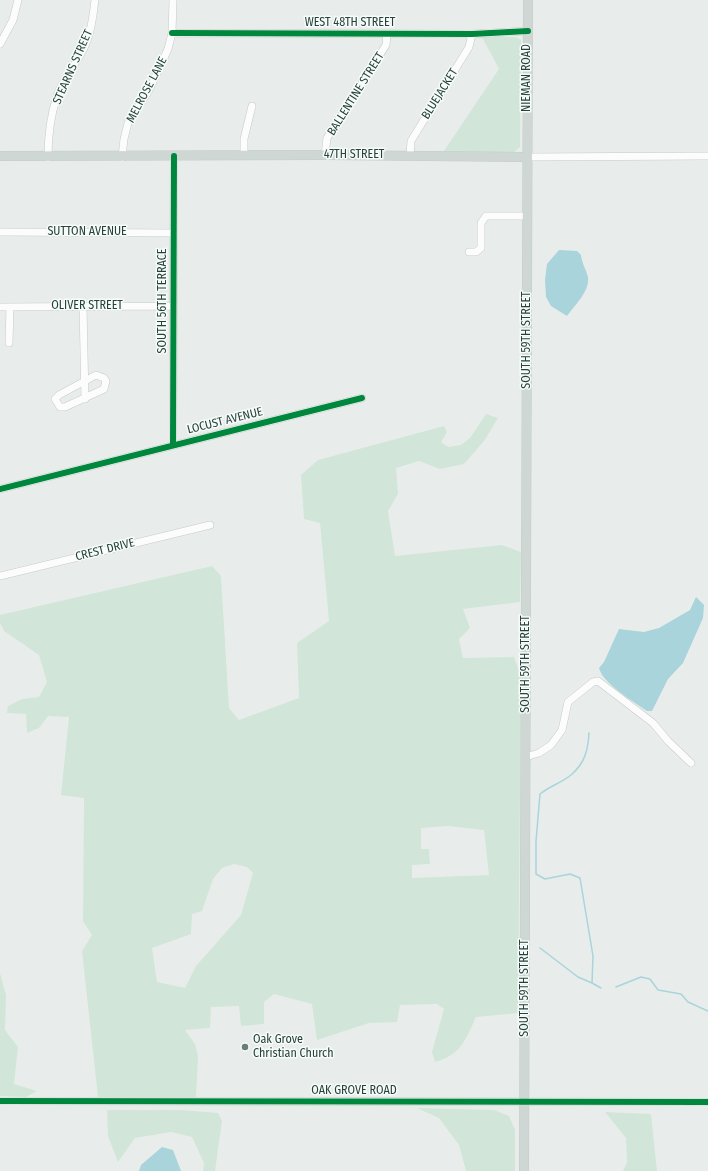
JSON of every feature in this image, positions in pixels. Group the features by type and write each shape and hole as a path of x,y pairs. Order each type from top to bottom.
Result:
{"main road":[{"name":"NIEMAN ROAD","path":"527,157 528,0"},
{"name":"47TH STREET","path":"0,156 122,157 410,155 527,157"},
{"name":"SOUTH 59TH STREET","path":"524,1171 527,157"}],"street":[{"path":"0,44 12,20 18,0"},
{"name":"STEARNS STREET","path":"48,157 48,133 52,114 60,90 84,48 92,22 95,0"},
{"name":"MELROSE LANE","path":"122,157 128,123 160,68 172,33 173,0"},
{"name":"WEST 48TH STREET","path":"172,33 472,34 528,31"},
{"name":"BALLENTINE STREET","path":"325,155 327,138 386,45 387,34"},
{"name":"BLUEJACKET","path":"410,155 411,141 469,47 472,34"},
{"path":"244,155 244,140 252,106"},
{"name":"SOUTH 56TH TERRACE","path":"173,445 174,156"},
{"name":"47TH STREET","path":"527,157 708,156"},
{"path":"469,252 476,252 481,248 481,222 486,216 527,216"},
{"name":"SUTTON AVENUE","path":"0,232 174,233"},
{"name":"OLIVER STREET","path":"0,306 174,306"},
{"path":"83,306 84,399"},
{"path":"9,343 10,307"},
{"path":"99,375 106,382 104,389 84,399 60,408 55,399 64,392 84,382 99,375"},
{"name":"LOCUST AVENUE","path":"0,489 362,398"},
{"name":"CREST DRIVE","path":"0,576 210,524"},
{"path":"525,757 539,752 551,745 562,730 568,702 593,682 598,681 653,723 668,741 691,763"},
{"name":"OAK GROVE ROAD","path":"0,1101 708,1102"}],"green space":[{"path":"482,37 516,37 521,40 520,147 513,153 445,152 444,151 499,69"},
{"path":"486,414 498,418 484,441 464,464 440,469 419,461 396,468 398,494 388,511 395,556 502,545 521,552 520,602 463,609 470,628 459,639 463,658 514,657 521,677 518,1013 476,1017 462,1045 451,1055 435,1062 432,1052 444,1009 437,1004 400,1005 397,1022 369,1023 317,1040 312,1004 274,994 264,1002 264,1024 241,1026 239,1006 211,1007 210,1028 185,1030 195,1044 198,1056 196,1097 98,1097 82,951 92,935 83,921 84,798 61,795 69,717 48,716 39,728 27,733 26,714 7,713 8,706 22,699 39,697 47,682 39,655 4,631 0,623 0,615 212,566 221,576 229,708 239,720 299,698 297,643 329,621 320,523 304,519 301,475 318,460 444,426 447,432 441,442 448,447 461,445 470,438","holes":["447,826 484,830 489,875 412,878 412,865 430,864 429,849 421,849 421,828","234,864 247,867 253,873 241,915 196,966 185,988 157,982 152,948 191,934 192,914 202,911 213,879 222,868"]},
{"path":"0,973 6,995 5,1030 18,1047 14,1084 37,1091 26,1097 0,1096"},
{"path":"417,1108 494,1110 509,1116 515,1130 515,1171 466,1171 459,1145 439,1118"},
{"path":"107,1110 181,1110 218,1113 222,1121 215,1171 203,1171 204,1163 192,1137 171,1132 135,1138 118,1162 108,1136"},
{"path":"605,1112 651,1114 657,1171 623,1171 627,1162 626,1138"}],"water":[{"path":"559,250 577,251 581,255 588,277 587,287 584,293 567,316 551,306 546,297 545,280 547,264"},
{"path":"696,597 704,605 703,618 683,663 668,679 652,711 647,711 612,686 601,674 599,668 604,662 619,629 644,632 659,628 690,610"},
{"path":"162,1147 173,1150 181,1171 139,1171 141,1165"}],"waterway":[{"path":"589,733 587,751 580,766 567,778 540,794 536,841 536,874 545,879 570,874 580,878 593,956 592,983 601,988"},
{"path":"540,948 578,977 592,983"},
{"path":"616,987 641,977 650,979 658,990 681,994 688,1002 708,1011"}],"cycle path":[{"path":"172,33 472,34 528,31"},
{"path":"173,445 174,156"},
{"path":"0,489 362,398"},
{"path":"0,1101 708,1102"}],"place":[{"name":"Oak Grove Christian Church","path":"245,1047"}]}
